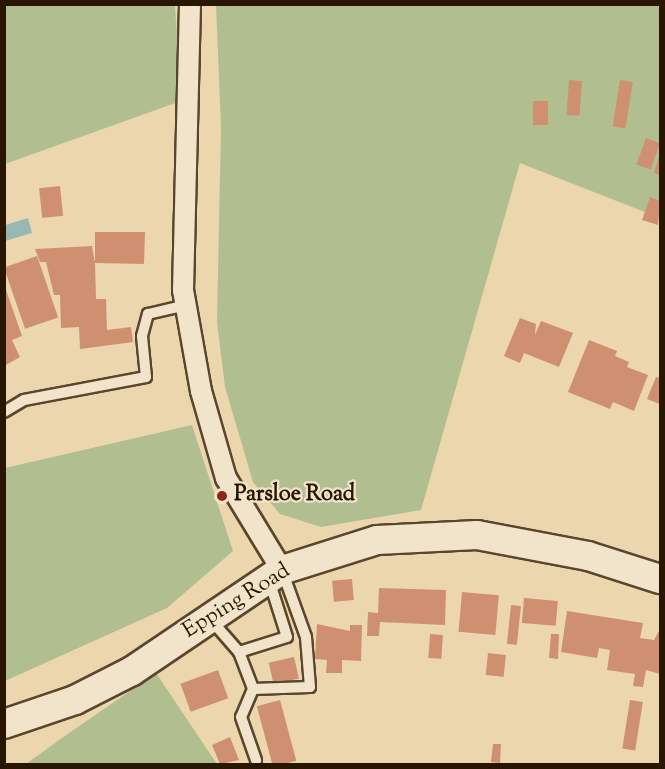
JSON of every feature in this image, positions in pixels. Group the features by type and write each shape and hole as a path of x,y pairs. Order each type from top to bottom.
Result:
{"main road":[{"name":"Epping Road","path":"4,724 75,700 132,671 275,574 377,540 477,535 588,556 660,579"}],"street":[{"path":"190,4 186,305 201,391 226,478 275,574"}],"lane":[{"path":"4,412 24,400 146,377 142,336 148,314 186,305"},
{"path":"239,652 287,637 275,574"},
{"path":"253,689 310,687 306,637 275,574"},
{"path":"210,619 239,652 253,689 241,717 256,760"}],"green space":[{"path":"5,5 175,5 181,101 5,164"},
{"path":"216,5 660,5 660,218 520,163 421,510 321,527 280,514 253,482 225,387 217,322 221,127"},
{"path":"192,425 233,551 167,608 5,681 5,468"},
{"path":"156,673 217,764 26,764 62,738"}],"water":[{"path":"28,218 32,233 5,241 5,225"}],"building":[{"path":"569,80 582,81 580,116 567,115"},
{"path":"620,80 633,82 625,128 613,126"},
{"path":"533,101 548,101 548,125 533,125"},
{"path":"646,138 660,143 651,169 636,164"},
{"path":"660,154 660,176 654,173"},
{"path":"60,186 63,216 42,218 39,188"},
{"path":"650,197 660,201 658,225 642,220"},
{"path":"95,232 145,232 144,264 95,263"},
{"path":"92,246 96,299 106,299 107,330 131,327 133,342 80,349 79,327 61,328 60,295 54,295 46,262 40,262 35,249"},
{"path":"37,256 58,317 25,329 4,267"},
{"path":"5,287 22,336 12,340 20,357 4,366"},
{"path":"520,318 536,324 535,335 541,321 573,333 559,367 524,353 520,363 504,356"},
{"path":"589,340 617,351 615,356 629,362 627,367 648,375 634,411 613,402 610,409 568,392"},
{"path":"656,377 660,378 660,404 647,399"},
{"path":"352,579 354,600 334,602 332,581"},
{"path":"379,588 446,590 445,625 380,622 379,636 367,636 368,612 378,613"},
{"path":"462,592 499,595 495,635 459,632"},
{"path":"524,598 558,601 556,626 522,623"},
{"path":"511,605 521,606 517,645 507,644"},
{"path":"567,611 643,623 640,638 654,640 660,629 660,674 646,670 643,687 633,686 635,674 607,670 610,650 599,648 597,658 561,652"},
{"path":"317,624 350,631 350,625 362,625 361,661 342,660 342,673 326,673 327,660 315,659"},
{"path":"430,634 443,635 441,659 428,658"},
{"path":"551,634 559,634 558,659 549,658"},
{"path":"488,653 506,655 504,677 486,675"},
{"path":"294,657 299,678 274,684 269,663"},
{"path":"218,670 228,698 191,712 180,684"},
{"path":"280,700 296,761 272,764 257,706"},
{"path":"630,700 643,702 635,750 622,748"},
{"path":"230,737 239,760 220,764 212,745"},
{"path":"493,744 501,744 500,763 491,762"}],"place":[{"name":"Parsloe Road","path":"222,496"}]}
